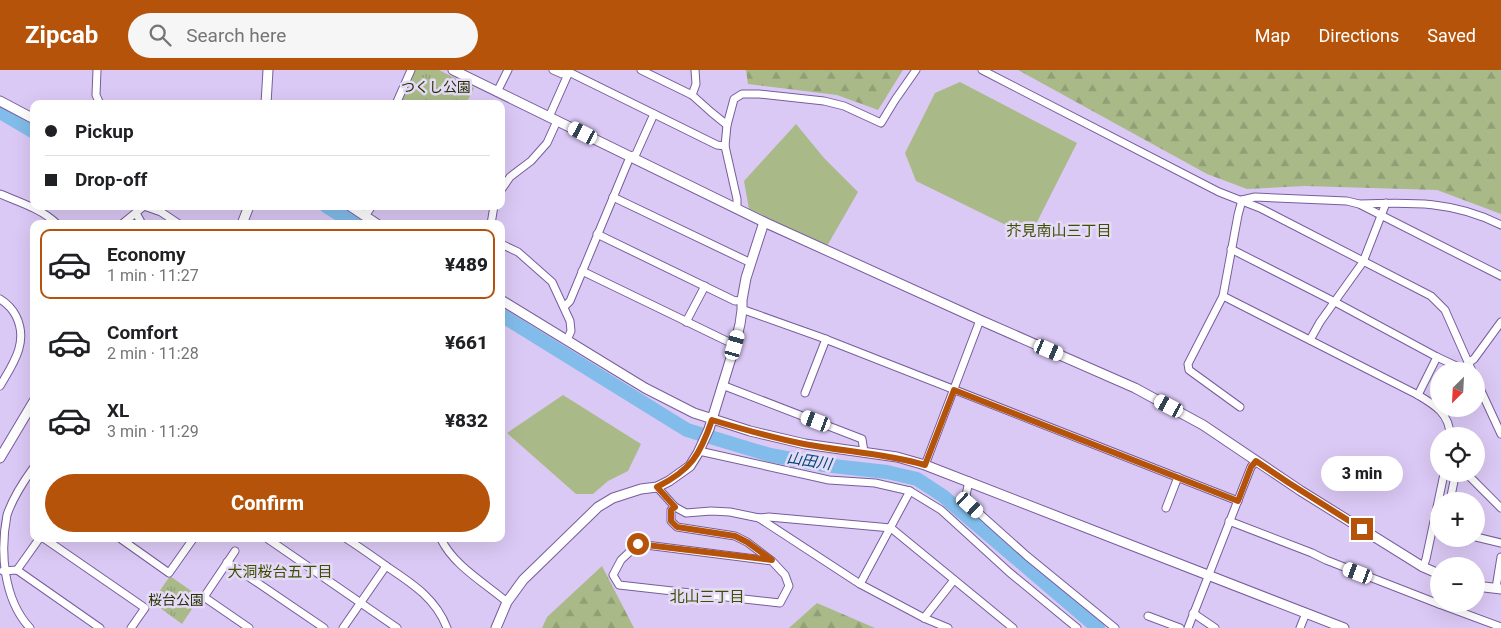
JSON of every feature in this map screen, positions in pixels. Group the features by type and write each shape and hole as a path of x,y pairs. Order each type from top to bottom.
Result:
{"street":[{"path":"96,70 96,95 98,100"},
{"path":"266,100 268,70"},
{"path":"398,100 411,70"},
{"path":"453,70 764,222 1135,388 1203,425 1300,491 1430,570"},
{"path":"497,92 508,70"},
{"path":"553,70 562,74 569,71"},
{"path":"641,70 692,94 727,125"},
{"path":"692,94 696,84 695,70"},
{"path":"738,208 725,146 727,125 734,99 742,94 759,94 824,101 844,106 881,123 894,100 916,70"},
{"path":"982,70 1219,192 1260,208 1431,296 1445,310 1468,362"},
{"path":"569,71 717,145 725,146"},
{"path":"505,184 510,177 531,161 547,143 569,71"},
{"path":"0,100 30,117"},
{"path":"564,307 570,301 630,157 636,154 654,114"},
{"path":"0,194 30,207"},
{"path":"613,197 751,264"},
{"path":"1242,200 1255,197 1347,201 1359,204 1501,276"},
{"path":"1240,407 1188,370 1188,364 1223,296 1242,200"},
{"path":"1310,340 1320,322 1363,262 1386,203"},
{"path":"1359,204 1447,205 1478,214 1501,224"},
{"path":"37,210 53,220"},
{"path":"127,220 139,210"},
{"path":"155,210 174,220"},
{"path":"356,210 371,220"},
{"path":"365,216 369,210"},
{"path":"136,213 140,220"},
{"path":"496,628 507,602 523,580 598,507 613,498 641,489 657,487 690,466 701,448 710,424 735,345 742,310 742,300 764,222"},
{"path":"597,234 735,301 742,300"},
{"path":"505,246 518,252 552,282 570,321 571,331 567,340"},
{"path":"1231,249 1448,362"},
{"path":"582,271 735,345"},
{"path":"686,322 705,286"},
{"path":"1223,296 1418,395 1436,406 1445,416 1449,427"},
{"path":"0,299 12,309 22,333 21,345 16,358 0,386"},
{"path":"505,302 652,392 710,424 805,444 897,457 925,465 1344,628"},
{"path":"742,310 748,310 826,339 1238,501"},
{"path":"925,465 980,320"},
{"path":"1470,362 1474,360 1501,322"},
{"path":"805,393 826,339"},
{"path":"1418,395 1437,357"},
{"path":"722,385 862,439 864,452"},
{"path":"1485,398 1499,425 1501,434"},
{"path":"0,458 30,408"},
{"path":"701,448 829,480 875,483 910,492 941,510 1009,572 1077,628"},
{"path":"1188,628 1229,521 1251,467 1256,461"},
{"path":"30,473 20,487 4,523 1,552 3,571 10,595 17,610 30,628"},
{"path":"1166,508 1178,477"},
{"path":"969,482 966,495 970,505 1027,556 1115,628"},
{"path":"1423,567 1442,482"},
{"path":"1475,482 1501,508"},
{"path":"657,487 675,507 686,513 711,510 759,518 769,517 891,528 1013,628"},
{"path":"860,584 910,492"},
{"path":"675,507 671,510 671,521 677,527 735,536 772,560 785,575 789,586 780,603 619,585 613,575 621,560 638,544 772,560"},
{"path":"759,518 860,584 924,618 948,628"},
{"path":"1229,521 1312,552 1326,560 1430,600"},
{"path":"1485,539 1501,543"},
{"path":"17,570 37,542"},
{"path":"49,542 145,608 131,628"},
{"path":"125,542 169,573 191,542"},
{"path":"272,542 396,628"},
{"path":"351,542 420,589 442,614 447,628"},
{"path":"443,542 452,556 507,602"},
{"path":"235,551 204,596 249,628"},
{"path":"1485,587 1498,589 1501,557"},
{"path":"228,562 324,628"},
{"path":"343,628 386,566"},
{"path":"3,571 17,570 100,628"},
{"path":"924,618 954,580"},
{"path":"1461,612 1501,627"},
{"path":"1300,628 1306,613"},
{"path":"1193,614 1215,628"},
{"path":"1148,616 1180,628"}],"green space":[{"name":"つくし公園","path":"414,70 439,70 474,88 468,100 401,100"},
{"path":"746,70 903,70 878,110 837,95 748,84"},
{"path":"1018,70 1501,70 1501,214 1437,190 1305,186 1247,189 1207,174"},
{"path":"960,82 1077,143 1036,224 1016,230 916,181 905,153 935,93"},
{"path":"796,124 824,158 858,192 827,246 749,209 744,181"},
{"path":"563,395 641,444 628,471 608,481 593,494 576,494 507,433"},
{"path":"602,566 634,628 542,628 547,617"},
{"name":"桜台公園","path":"170,576 200,597 182,624 152,602"},
{"path":"817,603 875,628 789,628"}],"waterway":[{"name":"山田川","path":"0,112 30,130"},
{"name":"山田川","path":"332,210 349,220"},
{"name":"山田川","path":"505,317 687,430 770,455 824,465 887,472 917,479 943,496 1098,628"}],"district":[{"name":"芥見南山三丁目","path":"1059,231"},
{"name":"大洞桜台五丁目","path":"280,572"},
{"name":"北山三丁目","path":"707,597"}],"route":[{"path":"638,544 772,560 735,536 677,527 671,521 671,510 675,507 657,487 679,475 690,466 703,444 712,420 750,432 805,444 897,457 925,465 954,390 1238,501 1251,467 1256,461 1362,529"}]}
